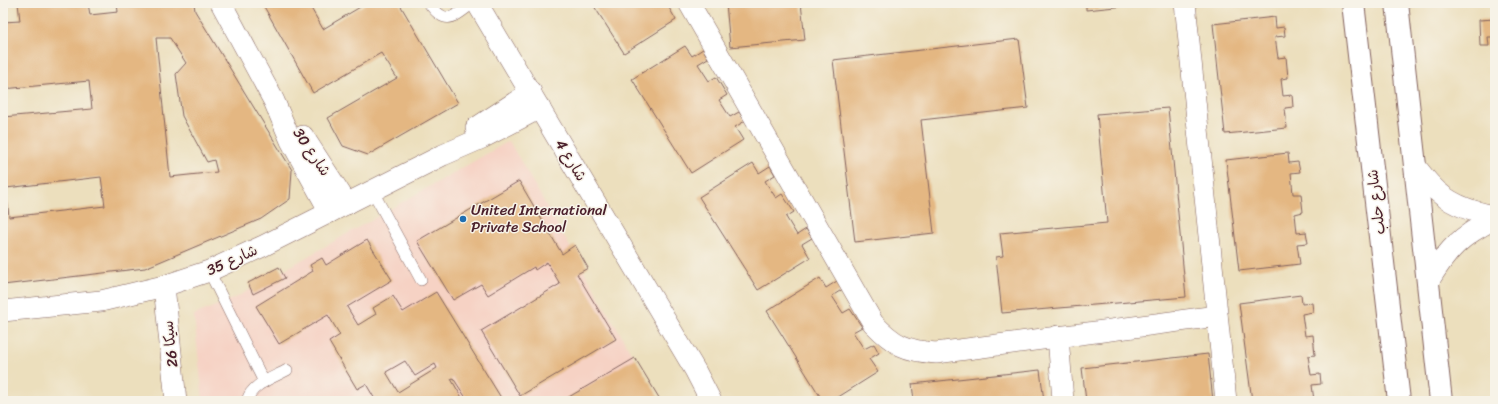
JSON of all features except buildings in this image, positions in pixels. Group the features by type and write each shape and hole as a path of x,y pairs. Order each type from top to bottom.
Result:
{"street":[{"name":"شارع 30","path":"221,3 274,102 291,141 338,208"},
{"name":"شارع 4","path":"477,3 695,370 711,401"},
{"path":"689,3 873,323 886,337 901,346 918,352 936,353 1217,316"},
{"path":"1185,3 1226,401"},
{"name":"شارع حلب","path":"1353,3 1399,401"},
{"path":"1397,3 1441,401"},
{"name":"شارع 35","path":"3,311 101,301 164,286 209,271 236,259 443,155 476,128 536,100"},
{"path":"1416,167 1432,187 1452,202 1476,212 1495,216"},
{"path":"1428,282 1441,260 1458,242 1478,227 1495,219"},
{"name":"سيكا 26","path":"164,286 176,401"},
{"path":"1058,336 1063,401"}],"lane":[{"path":"429,3 438,15 450,18 473,3"},
{"path":"372,190 421,280"},
{"path":"209,271 264,382"},
{"path":"247,401 249,394 254,388 287,370"}],"shaded area":[{"name":"United International Private School","path":"509,141 632,354 656,401 203,401 194,315 237,297"}],"place":[{"name":"United International Private School","path":"463,219"}]}
